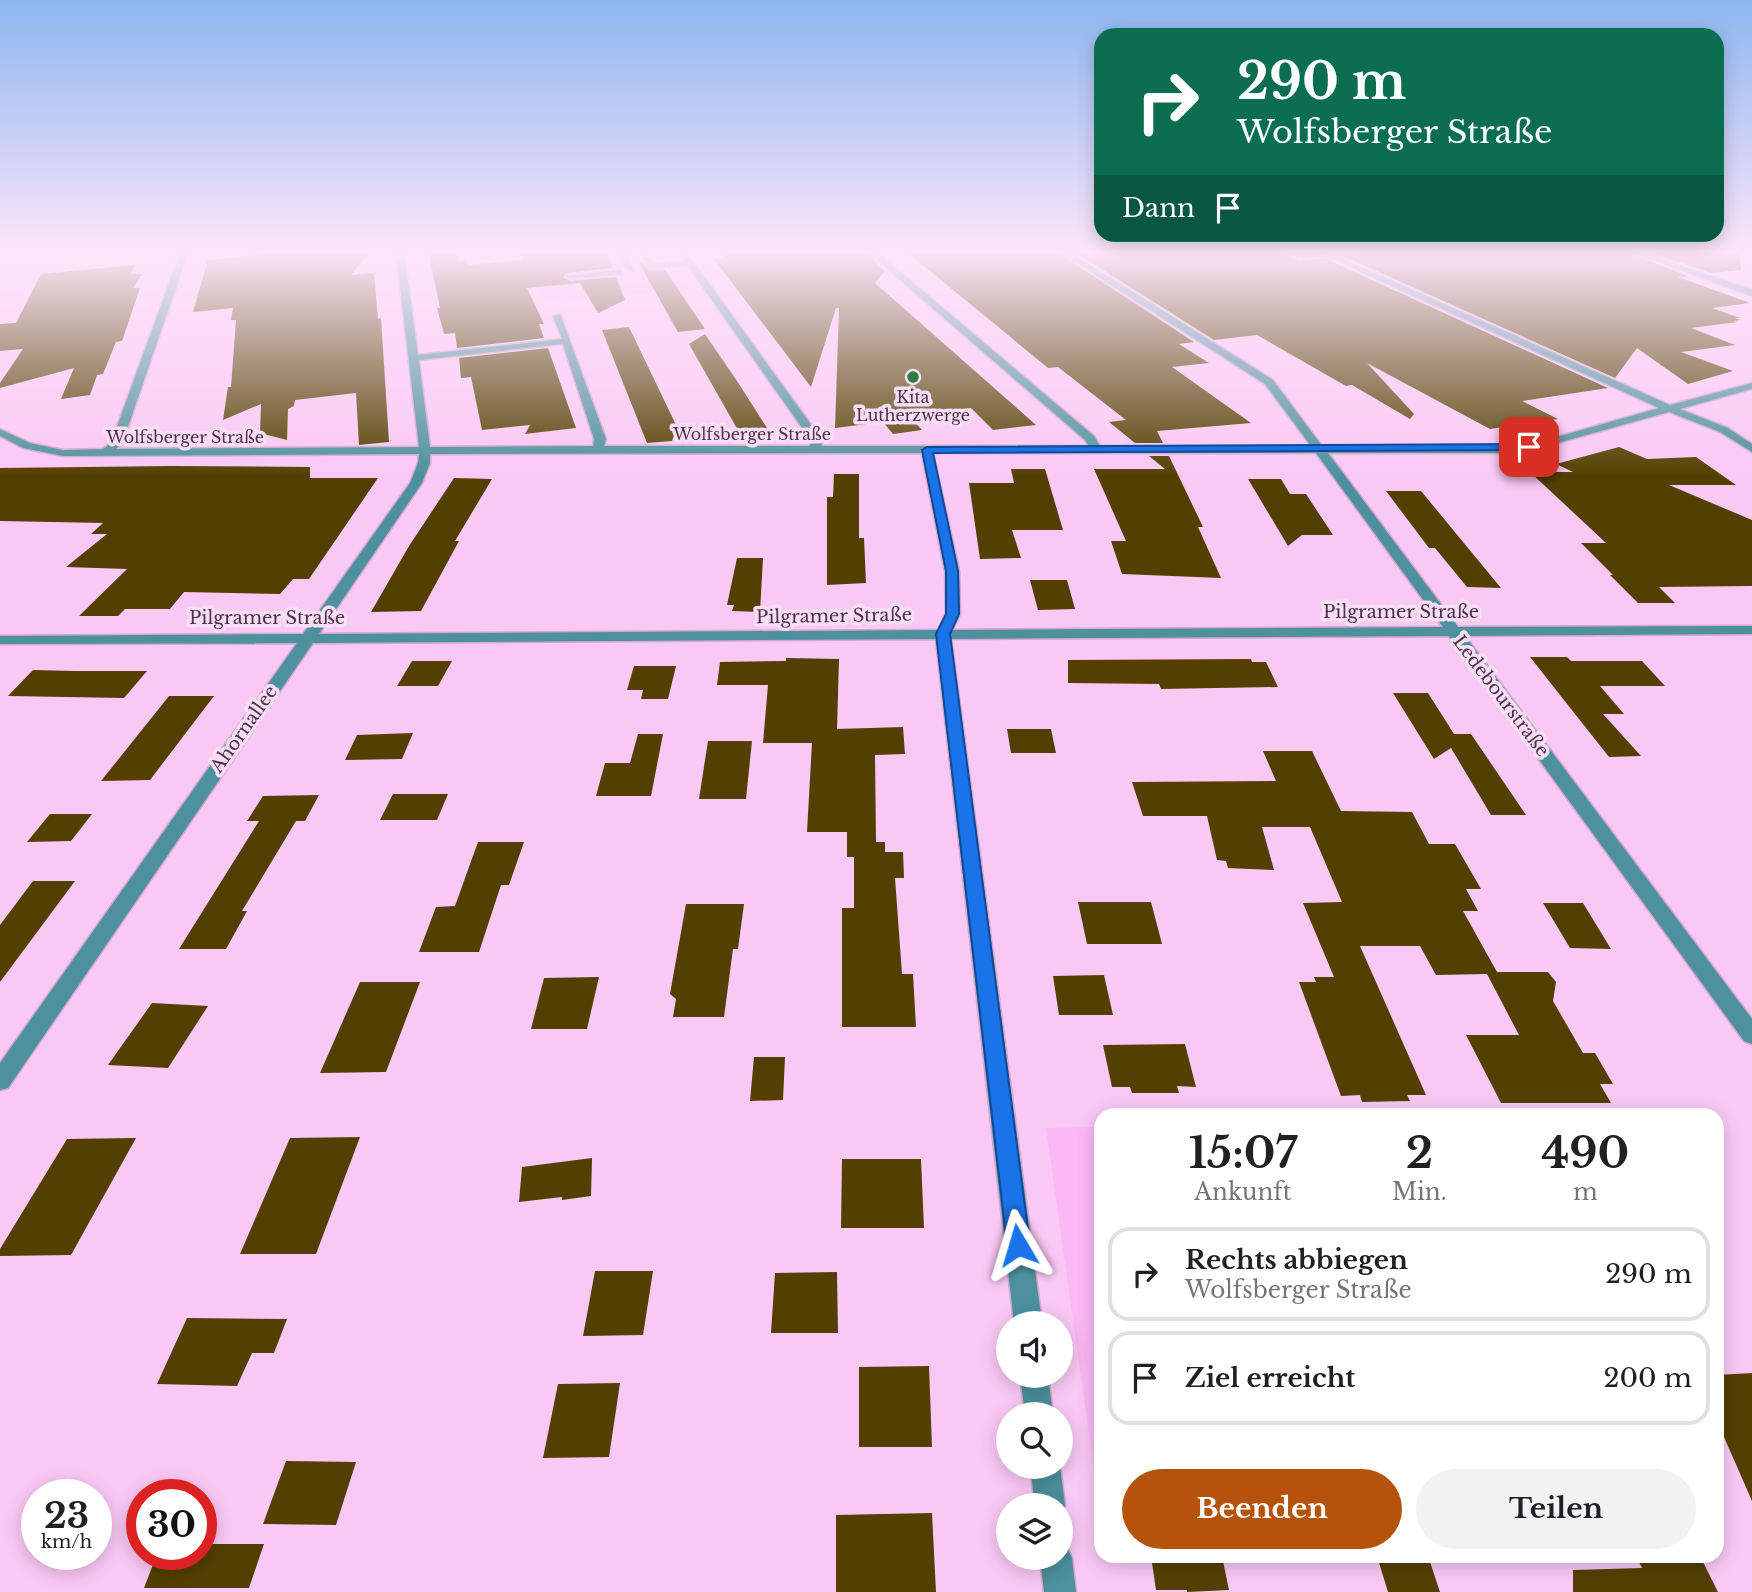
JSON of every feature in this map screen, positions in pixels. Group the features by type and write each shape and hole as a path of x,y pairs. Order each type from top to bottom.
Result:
{"street":[{"path":"105,453 116,444 158,327"},
{"name":"Ahornallee","path":"0,1081 415,483 424,463 425,450 410,327"},
{"path":"562,327 600,439 597,449"},
{"path":"737,327 816,439 816,449"},
{"path":"960,327 1090,438 1096,449"},
{"name":"Ledebourstraße","path":"1182,327 1269,382 1752,1035"},
{"path":"1489,327 1724,430 1752,449"},
{"path":"414,358 567,341"},
{"name":"Wolfsberger Straße","path":"0,432 43,450 105,453 1529,447 1752,386"},
{"path":"927,450 952,571 953,614 943,634 1027,1311"},
{"name":"Pilgramer Straße","path":"0,640 307,636 1752,630"},
{"path":"1057,1570 1060,1592"}],"shaded area":[{"path":"1094,1127 1094,1470 1046,1128"}],"building":[{"path":"0,327 127,327 122,341 116,342 103,374 97,375 90,395 61,399 74,368 0,388 0,383 23,349 0,351"},
{"path":"235,327 382,327 389,442 359,445 356,393 295,400 294,406 288,409 287,440 260,433 261,404 223,420 228,387 231,387"},
{"path":"442,327 540,327 544,338 457,348 455,333 444,334"},
{"path":"629,327 677,427 672,441 647,443 602,330"},
{"path":"675,327 705,329 678,332"},
{"path":"766,327 830,327 811,387"},
{"path":"838,327 925,327 1036,425 993,430 971,408 909,416 922,430 893,434 883,422 835,428"},
{"path":"998,327 1172,327 1194,342 1179,344 1209,363 1172,367 1251,423 1157,431 1163,443 1135,443 1109,422 1126,420 1058,367 1048,368"},
{"path":"1194,327 1475,327 1608,388 1522,401 1558,419 1490,429 1367,363 1414,414 1410,419 1257,335 1214,340"},
{"path":"1502,327 1697,327 1691,328 1735,345 1681,352 1733,371 1688,384 1637,348 1615,378"},
{"path":"705,334 767,428 739,432 689,344"},
{"path":"548,348 576,428 525,434 530,425 482,430 471,377 461,378 459,358"},
{"path":"1619,447 1647,459 1696,457 1736,485 1669,485 1752,520 1752,586 1659,587 1675,603 1638,603 1610,575 1613,575 1581,543 1606,543 1530,472 1573,472 1556,464"},
{"path":"1149,456 1169,456 1203,527 1198,527 1221,578 1122,574 1111,541 1126,541 1094,469 1165,469"},
{"path":"310,467 310,478 378,478 309,579 293,579 280,594 184,592 170,609 125,609 118,616 79,616 127,569 66,567 107,534 91,534 103,523 0,521 0,468"},
{"path":"1011,469 1045,469 1063,530 1012,530 1021,558 980,559 969,483 1014,483"},
{"path":"834,474 859,474 859,538 864,538 866,583 827,585 827,497 833,497"},
{"path":"454,478 492,479 455,541 459,541 421,611 371,612 409,546"},
{"path":"1248,479 1281,479 1290,494 1306,494 1333,535 1302,535 1288,546"},
{"path":"1386,491 1421,491 1501,588 1467,587 1435,548 1429,548"},
{"path":"737,558 763,558 760,612 732,611 734,605 727,605"},
{"path":"1030,580 1067,580 1075,609 1038,610"},
{"path":"1530,657 1567,657 1571,661 1642,661 1665,686 1600,686 1624,714 1603,714 1641,756 1609,757"},
{"path":"786,658 839,659 837,729 903,727 905,754 875,755 876,842 885,842 885,852 903,852 904,878 895,878 902,974 913,974 916,1027 842,1027 842,908 854,908 854,857 847,857 847,832 807,832 812,743 763,743 768,685 717,685 720,662 786,661"},
{"path":"1251,659 1252,662 1266,662 1278,687 1161,689 1159,684 1068,683 1068,660"},
{"path":"412,661 452,661 438,686 397,686"},
{"path":"634,666 676,666 668,699 641,699 643,690 627,690"},
{"path":"33,670 147,671 124,698 8,696"},
{"path":"1393,693 1428,693 1454,734 1471,734 1526,815 1491,815 1451,748 1434,759"},
{"path":"169,696 214,696 150,780 101,781"},
{"path":"1007,729 1051,729 1056,753 1011,753"},
{"path":"413,733 402,759 345,760 357,735"},
{"path":"638,734 663,734 651,796 596,796 605,763 630,763"},
{"path":"708,741 752,741 746,799 699,799"},
{"path":"1263,751 1312,751 1341,811 1412,812 1429,844 1455,844 1481,889 1466,889 1478,911 1463,911 1497,972 1548,972 1556,982 1553,1001 1583,1053 1595,1053 1613,1084 1600,1084 1611,1103 1501,1103 1466,1035 1519,1035 1487,974 1436,975 1420,946 1360,946 1426,1095 1407,1095 1410,1101 1362,1102 1360,1095 1341,1096 1299,982 1316,982 1314,977 1334,977 1303,903 1342,902 1310,827 1262,827 1274,870 1228,868 1226,861 1217,860 1207,816 1143,816 1132,782 1276,781"},
{"path":"393,794 448,794 437,820 380,820"},
{"path":"319,795 305,821 296,821 242,911 247,911 226,949 179,949 259,821 247,821 263,796"},
{"path":"50,814 92,814 71,841 27,842"},
{"path":"478,842 524,842 509,885 501,885 479,952 419,952 436,907 455,906"},
{"path":"33,881 75,881 0,982 0,925"},
{"path":"1078,902 1151,902 1162,944 1087,944"},
{"path":"1543,903 1583,903 1611,949 1570,948"},
{"path":"686,904 744,904 738,949 733,949 724,1017 673,1017 676,999 670,994"},
{"path":"1104,975 1113,1015 1059,1015 1053,976"},
{"path":"599,977 587,1029 531,1029 544,978"},
{"path":"360,982 420,982 386,1072 320,1073"},
{"path":"152,1003 208,1006 168,1068 108,1065"},
{"path":"1185,1044 1196,1087 1177,1086 1179,1093 1132,1093 1130,1087 1112,1087 1103,1045"},
{"path":"754,1057 785,1057 783,1100 750,1101"},
{"path":"360,1137 316,1254 240,1254 290,1138"},
{"path":"136,1138 71,1255 0,1256 0,1249 67,1139"},
{"path":"592,1158 591,1196 519,1202 522,1167"},
{"path":"842,1159 921,1159 924,1228 841,1228"},
{"path":"595,1271 653,1271 643,1335 583,1336"},
{"path":"837,1272 838,1333 771,1333 775,1273"},
{"path":"187,1318 287,1319 274,1353 252,1353 237,1386 157,1384"},
{"path":"929,1366 932,1447 859,1447 859,1367"},
{"path":"1752,1373 1752,1501 1724,1437 1724,1375"},
{"path":"620,1383 609,1457 543,1458 558,1384"},
{"path":"286,1461 356,1462 336,1525 263,1524"},
{"path":"932,1513 936,1592 836,1592 836,1515"},
{"path":"217,1544 264,1544 249,1588 144,1588 151,1570 217,1570"},
{"path":"1152,1563 1223,1563 1229,1590 1187,1592 1156,1590"},
{"path":"1379,1563 1430,1563 1440,1592 1388,1592"},
{"path":"1640,1563 1704,1563 1718,1592 1573,1592 1573,1570 1642,1568"}],"place":[{"name":"Kita Lutherzwerge","path":"913,377"}],"route":[{"path":"1018,1245 943,634 953,614 952,571 927,450 1497,450 1529,447"}]}
